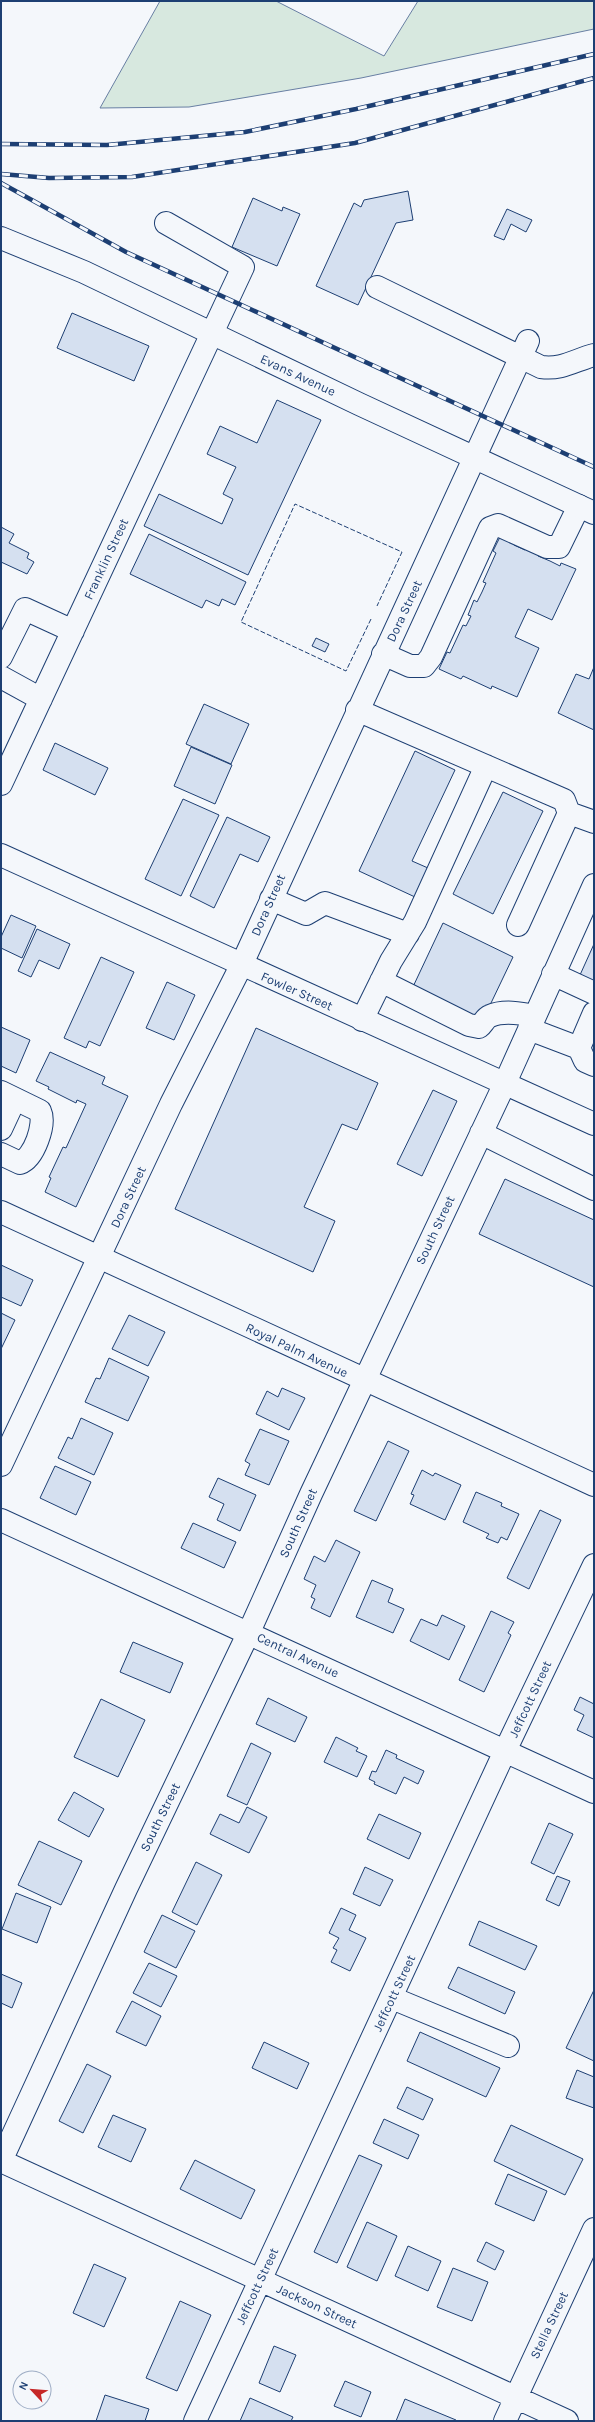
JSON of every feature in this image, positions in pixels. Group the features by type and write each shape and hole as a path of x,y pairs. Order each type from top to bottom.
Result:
{"street":[{"name":"Franklin Street","path":"1,784 243,267 166,223"},
{"name":"Evans Avenue","path":"1,238 84,272 473,458 587,510"},
{"path":"378,287 524,349 541,367 553,369 594,355"},
{"name":"Dora Street","path":"1,1465 171,1104 241,966 357,710 524,349"},
{"path":"384,654 410,666 424,666 431,657 490,528 498,525 547,547 559,547 587,510"},
{"path":"1,657 25,609 73,631"},
{"path":"1,678 41,699"},
{"path":"357,710 564,800 569,813 518,925"},
{"path":"362,1020 381,981 408,934 430,891 486,766"},
{"path":"569,813 594,822"},
{"name":"Fowler Street","path":"1,855 241,966 594,1124"},
{"name":"South Street","path":"1,2161 126,1889 249,1632 365,1380 505,1083 594,885"},
{"path":"271,899 306,914 325,903 408,934"},
{"path":"553,974 594,993"},
{"path":"381,981 469,1025 479,1027 483,1025 488,1017 498,1014 518,1013 532,1023 579,1048 585,1061 594,1065"},
{"path":"579,1048 594,1013"},
{"path":"1,1129 8,1096 40,1111 43,1125 29,1157 25,1162 20,1163 1,1154"},
{"path":"481,1133 592,1181"},
{"name":"Royal Palm Avenue","path":"1,1212 99,1259 594,1485"},
{"name":"Central Avenue","path":"1,1520 249,1632 594,1792"},
{"name":"Jeffcott Street","path":"195,2421 505,1751 594,1565"},
{"path":"392,1998 508,2046"},
{"name":"Jackson Street","path":"1,2161 567,2421"},
{"name":"Stella Street","path":"505,2421 594,2229"}],"shaded area":[{"path":"160,1 276,1 384,56 418,1 594,1 594,29 361,78 189,107 100,108"}],"building":[{"path":"408,191 413,220 396,223 358,305 316,286 354,203 361,207 364,200"},
{"path":"253,198 282,211 283,207 300,214 277,266 232,247"},
{"path":"507,209 532,220 526,232 511,224 504,240 494,236"},
{"path":"72,313 149,346 134,381 57,348"},
{"path":"277,400 321,420 248,575 144,526 159,494 222,524 233,499 223,494 236,467 207,454 220,426 257,443"},
{"path":"1,527 14,534 9,543 29,553 27,558 34,562 27,574 1,562"},
{"path":"149,534 246,582 235,605 222,599 219,606 206,600 202,608 130,574"},
{"path":"501,535 515,541 514,545 525,550 526,547 539,552 538,556 560,566 561,563 576,569 552,620 528,609 515,637 539,648 517,697 492,686 491,689 463,676 461,679 439,669 447,652 450,653 463,625 466,626 471,616 468,615 474,600 477,602 486,583 483,582 496,553 493,551"},
{"path":"316,638 329,644 325,652 312,646"},
{"path":"594,667 594,730 558,713 576,674 589,679"},
{"path":"204,704 249,724 231,764 186,744"},
{"path":"55,743 108,768 95,795 43,770"},
{"path":"191,747 232,765 215,804 174,786"},
{"path":"415,751 455,770 412,861 428,868 415,897 359,871"},
{"path":"503,792 543,811 493,914 453,894"},
{"path":"183,799 219,815 181,896 145,879"},
{"path":"227,817 270,837 258,862 240,854 214,908 190,896"},
{"path":"11,915 36,926 22,958 1,948 1,937"},
{"path":"443,923 513,957 481,1024 411,991"},
{"path":"37,929 70,944 59,969 39,960 31,977 18,971"},
{"path":"594,944 594,982 580,975"},
{"path":"101,957 134,972 100,1046 89,1041 86,1048 64,1038"},
{"path":"167,982 195,995 174,1040 146,1028"},
{"path":"1,1027 30,1040 16,1073 1,1066"},
{"path":"256,1028 378,1083 357,1130 342,1124 304,1207 335,1221 313,1272 175,1209"},
{"path":"50,1052 105,1077 102,1084 128,1096 76,1207 45,1192 51,1178 49,1177 63,1147 66,1148 86,1104 77,1100 76,1103 48,1089 49,1087 36,1081"},
{"path":"433,1090 457,1101 422,1176 397,1164"},
{"path":"505,1179 594,1220 594,1287 479,1234"},
{"path":"1,1265 33,1280 21,1306 1,1297"},
{"path":"1,1313 15,1320 1,1349"},
{"path":"129,1315 165,1332 148,1366 112,1349"},
{"path":"109,1358 149,1377 128,1421 85,1402 96,1378 100,1379"},
{"path":"282,1388 305,1398 289,1430 256,1414 267,1391 278,1397"},
{"path":"81,1418 113,1433 94,1475 58,1458 68,1437 72,1439"},
{"path":"260,1429 289,1441 269,1485 245,1475 250,1464 245,1461"},
{"path":"388,1441 409,1451 376,1521 354,1511"},
{"path":"55,1466 91,1482 76,1515 40,1498"},
{"path":"422,1470 433,1476 435,1473 461,1485 445,1520 410,1504 414,1495 411,1494"},
{"path":"218,1478 256,1495 240,1531 217,1520 224,1504 209,1497"},
{"path":"476,1492 502,1503 501,1506 519,1514 507,1540 501,1537 498,1543 486,1538 489,1534 463,1522"},
{"path":"540,1510 561,1520 529,1589 507,1578"},
{"path":"193,1523 236,1542 224,1568 181,1548"},
{"path":"336,1540 360,1552 330,1617 311,1608 315,1599 311,1597 316,1585 304,1579 314,1556 325,1562"},
{"path":"372,1580 393,1589 388,1602 404,1609 393,1633 356,1617"},
{"path":"491,1611 514,1622 508,1633 511,1635 484,1692 459,1680"},
{"path":"442,1615 465,1626 449,1660 410,1641 421,1619 437,1626"},
{"path":"133,1642 183,1663 170,1693 120,1672"},
{"path":"580,1697 594,1704 594,1738 577,1730 584,1715 574,1710"},
{"path":"268,1698 307,1717 295,1742 256,1724"},
{"path":"101,1699 145,1720 118,1777 74,1757"},
{"path":"336,1737 358,1748 356,1751 367,1756 357,1777 324,1762"},
{"path":"251,1743 271,1753 247,1805 227,1796"},
{"path":"386,1750 397,1755 396,1758 424,1771 418,1784 404,1777 396,1794 374,1784 375,1782 369,1779 372,1771 376,1772"},
{"path":"74,1792 104,1809 89,1837 58,1820"},
{"path":"247,1807 267,1817 249,1853 210,1834 220,1814 239,1823"},
{"path":"379,1814 421,1833 409,1859 367,1839"},
{"path":"549,1823 573,1834 554,1874 531,1863"},
{"path":"39,1841 82,1861 61,1905 18,1885"},
{"path":"196,1862 222,1875 197,1925 172,1912"},
{"path":"365,1867 393,1880 380,1906 353,1894"},
{"path":"557,1876 570,1881 559,1906 546,1900"},
{"path":"16,1893 51,1907 37,1943 2,1929"},
{"path":"341,1908 356,1915 349,1930 366,1938 350,1971 331,1962 337,1950 333,1948 339,1938 329,1933"},
{"path":"162,1915 195,1931 176,1968 144,1952"},
{"path":"479,1921 537,1946 525,1970 469,1945"},
{"path":"149,1963 177,1976 161,2007 133,1993"},
{"path":"458,1967 515,1992 505,2014 448,1988"},
{"path":"1,1974 22,1983 12,2008 1,2003"},
{"path":"594,1990 594,2061 566,2048"},
{"path":"132,2001 161,2016 146,2046 116,2032"},
{"path":"420,2032 500,2068 486,2097 407,2061"},
{"path":"264,2042 309,2063 297,2089 252,2068"},
{"path":"87,2064 111,2076 83,2133 59,2121"},
{"path":"577,2070 594,2077 594,2108 566,2098"},
{"path":"407,2087 433,2099 423,2120 397,2108"},
{"path":"113,2115 146,2129 131,2162 98,2147"},
{"path":"384,2119 419,2135 408,2159 373,2143"},
{"path":"511,2125 583,2159 565,2195 494,2161"},
{"path":"359,2155 382,2165 337,2263 314,2252"},
{"path":"195,2160 255,2190 241,2219 180,2189"},
{"path":"508,2174 547,2191 534,2221 495,2204"},
{"path":"367,2222 397,2236 377,2281 347,2267"},
{"path":"486,2242 504,2251 495,2270 477,2261"},
{"path":"408,2246 441,2261 428,2291 395,2276"},
{"path":"94,2264 126,2278 104,2327 73,2313"},
{"path":"453,2268 488,2282 472,2321 437,2307"},
{"path":"180,2301 211,2315 177,2391 146,2378"},
{"path":"274,2346 296,2355 280,2392 259,2383"},
{"path":"345,2381 371,2392 361,2417 334,2406"},
{"path":"105,2395 149,2409 145,2421 96,2421"},
{"path":"250,2398 293,2417 291,2421 240,2421"},
{"path":"405,2399 456,2420 456,2421 396,2421"}],"railway":[{"path":"1,144 107,145 245,132 356,109 594,54"},
{"path":"1,174 49,178 132,177 355,143 594,78"},
{"path":"1,183 126,252 594,467"}],"fence":[{"path":"371,619 346,671 241,622 295,504 402,552 377,606"}]}
